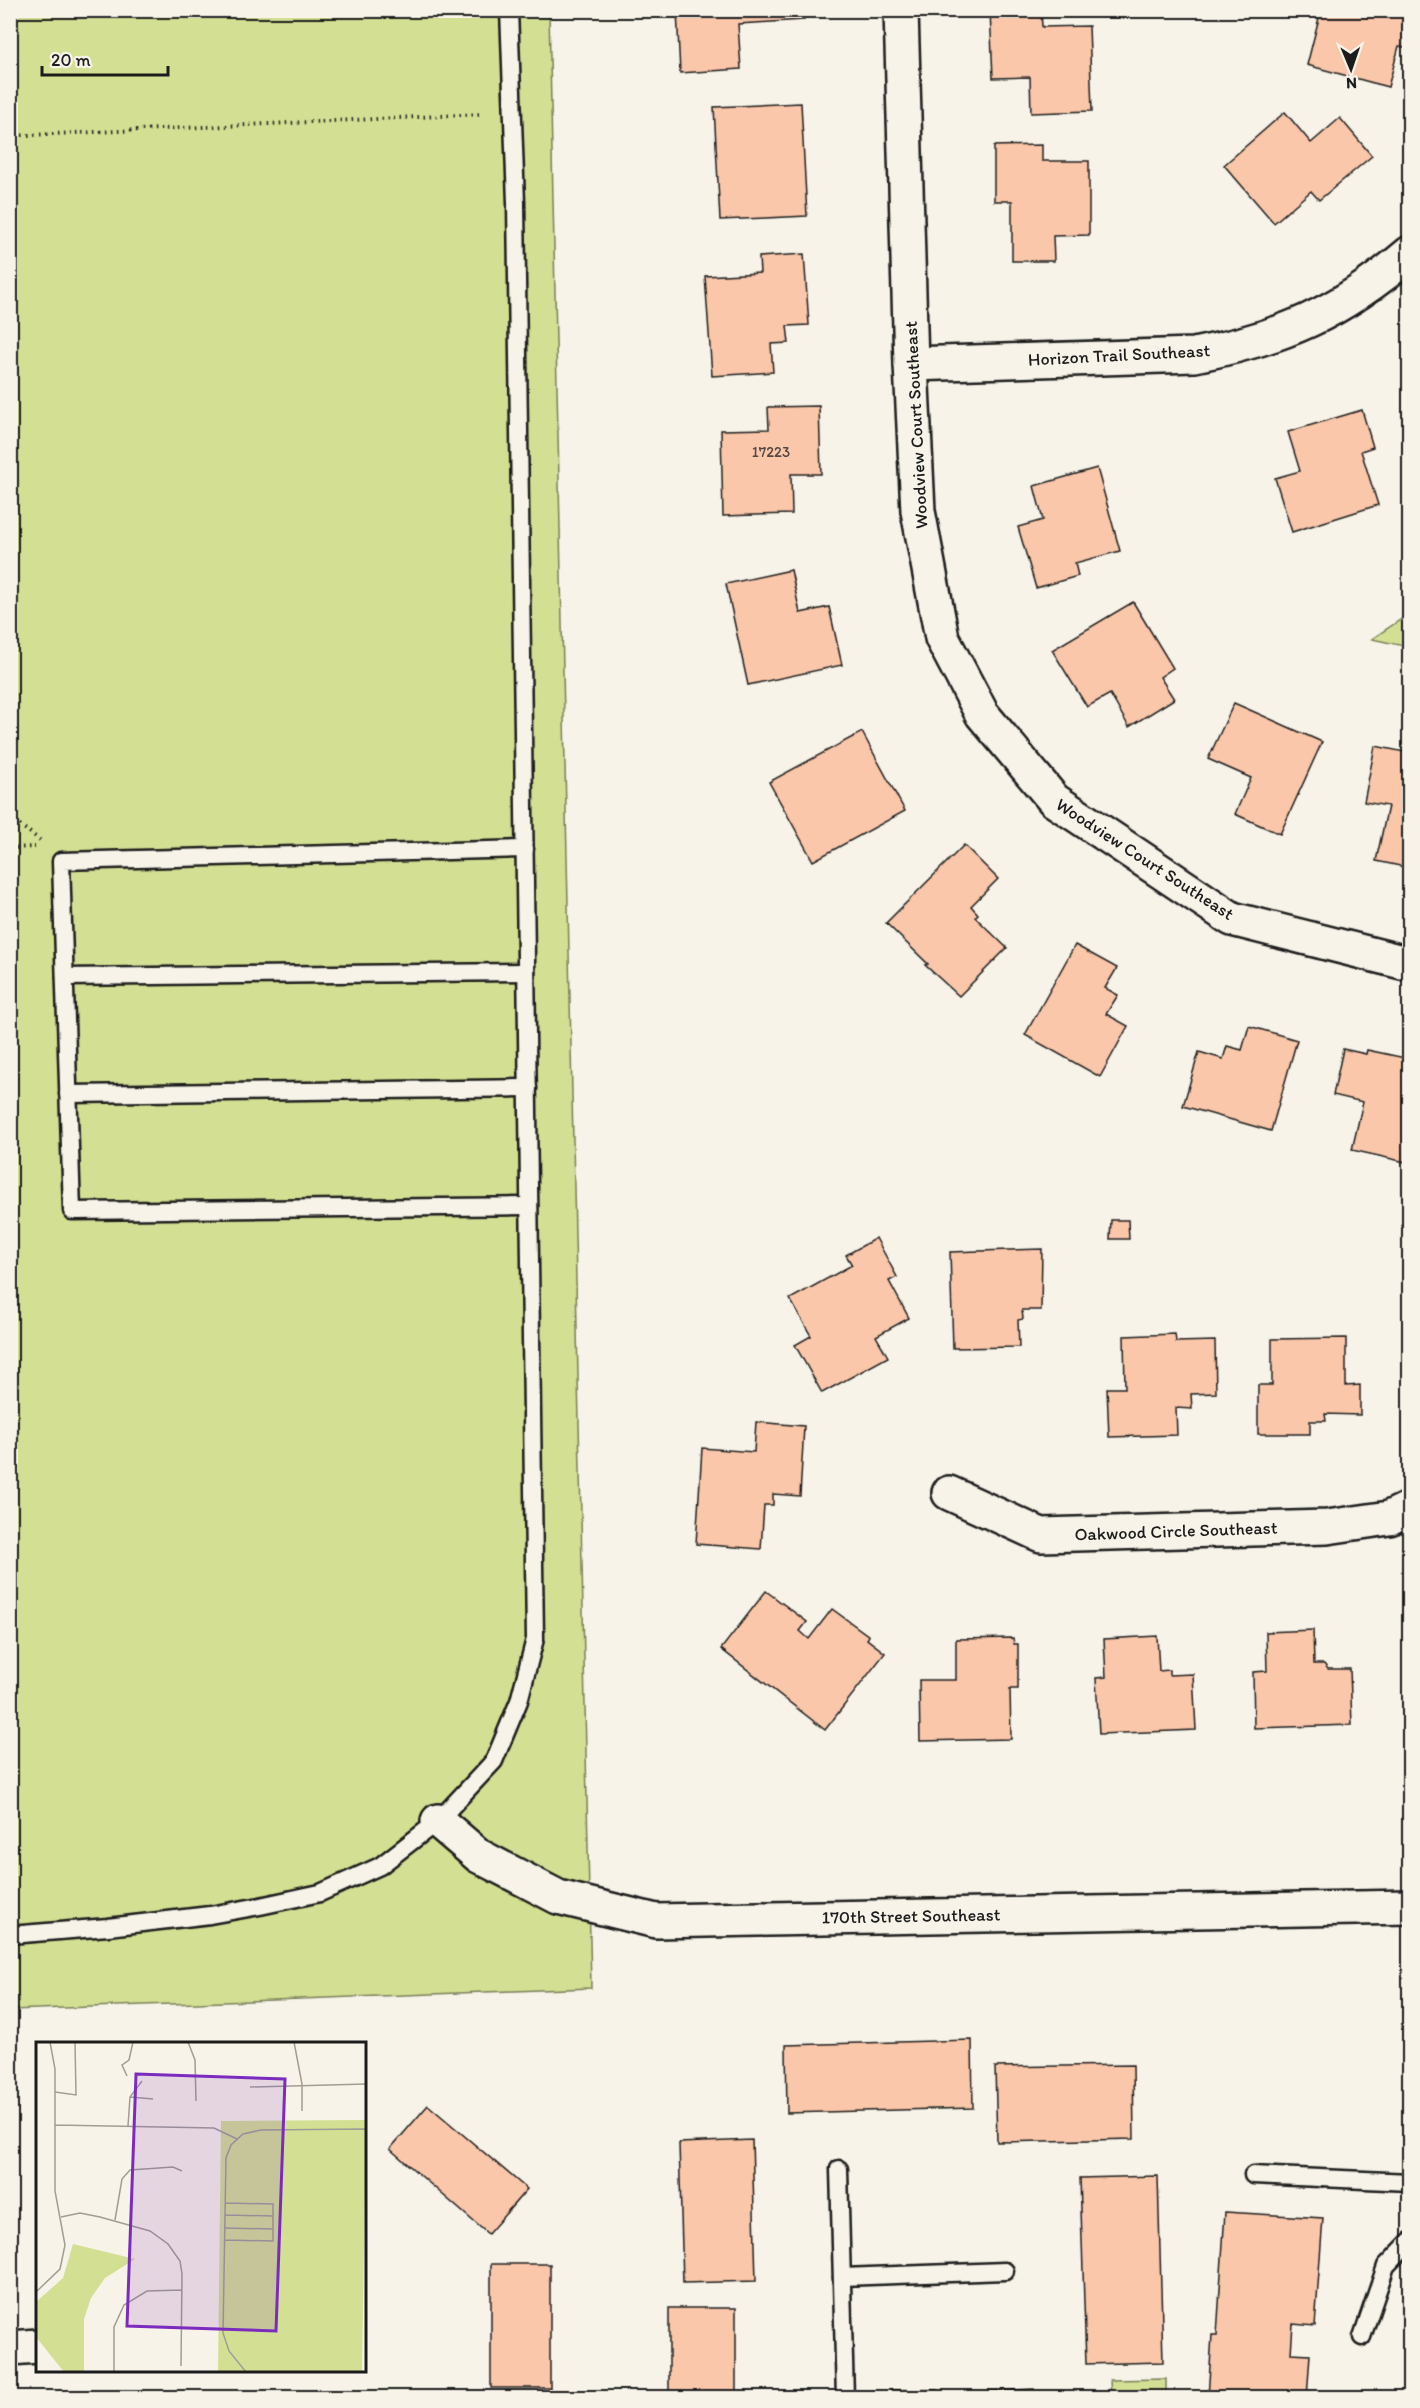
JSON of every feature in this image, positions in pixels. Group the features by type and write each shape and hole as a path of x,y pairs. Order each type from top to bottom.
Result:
{"street":[{"name":"Woodview Court Southeast","path":"901,10 911,364 918,511 942,638 982,714 1054,800 1232,919 1410,964"},
{"name":"Horizon Trail Southeast","path":"911,364 1194,355 1240,346 1290,330 1339,306 1388,272 1410,253"},
{"name":"Oakwood Circle Southeast","path":"950,1493 1041,1535 1327,1527 1389,1518 1410,1508"},
{"name":"170th Street Southeast","path":"438,1821 479,1856 558,1897 656,1921 1410,1907"},
{"path":"10,2348 36,2346"}],"lane":[{"path":"10,1935 210,1915 320,1893 380,1866 438,1821 494,1761 519,1701 535,1639 516,203 509,10"},
{"path":"525,849 61,861 72,1211 529,1206"},
{"path":"65,977 526,972"},
{"path":"68,1094 528,1088"},
{"path":"839,2169 845,2397"},
{"path":"1253,2175 1410,2182"},
{"path":"1362,2337 1386,2266 1410,2241"},
{"path":"842,2277 1005,2271"}],"path":[{"path":"10,136 487,114"},
{"path":"10,818 42,842"},
{"path":"10,848 39,847"}],"green space":[{"path":"10,11 549,11 591,1988 11,2010"},
{"path":"1409,614 1409,647 1372,639"},
{"path":"1166,2379 1166,2397 1111,2397 1110,2380"}],"building":[{"path":"677,10 804,10 804,20 738,24 741,69 680,73"},
{"path":"990,10 1041,10 1042,27 1089,26 1092,111 1031,113 1030,77 993,78"},
{"path":"1321,10 1410,10 1410,48 1399,46 1388,87 1307,65"},
{"path":"801,103 807,216 720,220 714,107"},
{"path":"1285,112 1311,143 1340,118 1372,156 1319,200 1311,191 1274,223 1224,165"},
{"path":"1042,145 1042,161 1089,161 1089,235 1053,236 1054,261 1012,261 1012,201 994,201 994,146"},
{"path":"804,254 809,325 787,326 789,343 771,344 773,372 712,376 705,276 760,273 759,257"},
{"path":"819,406 821,474 791,474 792,514 723,516 721,430 769,429 768,407"},
{"path":"1362,410 1373,447 1361,451 1378,505 1292,532 1275,478 1300,471 1288,432"},
{"path":"1097,468 1120,551 1075,563 1078,576 1036,588 1018,527 1043,520 1034,486"},
{"path":"791,570 800,613 829,607 842,665 748,685 726,584"},
{"path":"1133,602 1173,668 1160,677 1174,699 1129,727 1110,694 1087,707 1052,650"},
{"path":"1234,703 1322,742 1280,834 1235,814 1251,778 1208,759"},
{"path":"862,732 905,811 813,861 769,782"},
{"path":"1375,746 1410,753 1410,868 1376,861 1388,806 1364,802"},
{"path":"964,845 998,879 971,906 978,914 975,917 1007,948 959,996 925,965 928,964 886,923"},
{"path":"1075,945 1117,968 1105,988 1118,995 1106,1014 1128,1026 1100,1077 1025,1035"},
{"path":"1249,1026 1297,1040 1271,1131 1183,1106 1199,1052 1223,1059 1227,1046 1242,1050"},
{"path":"1343,1049 1366,1054 1367,1050 1410,1059 1410,1163 1352,1150 1363,1102 1333,1095"},
{"path":"1111,1220 1128,1220 1129,1239 1110,1239"},
{"path":"876,1238 897,1277 889,1281 909,1318 876,1336 888,1357 822,1393 795,1345 811,1336 790,1299 852,1265 846,1255"},
{"path":"1042,1249 1041,1310 1022,1310 1023,1319 1018,1320 1019,1347 953,1348 950,1252"},
{"path":"1175,1334 1176,1342 1215,1341 1216,1393 1191,1394 1192,1409 1176,1408 1177,1435 1109,1437 1107,1388 1125,1388 1124,1336"},
{"path":"1346,1338 1346,1386 1360,1385 1360,1415 1325,1414 1326,1421 1310,1421 1310,1434 1258,1434 1258,1385 1272,1385 1272,1339"},
{"path":"756,1422 804,1426 800,1496 773,1494 773,1505 764,1505 761,1549 696,1544 702,1448 754,1452"},
{"path":"766,1591 807,1622 800,1631 809,1639 832,1609 869,1636 867,1639 885,1653 825,1730 721,1649"},
{"path":"1313,1630 1314,1664 1324,1664 1328,1669 1350,1669 1352,1725 1254,1728 1253,1672 1267,1671 1266,1632"},
{"path":"1157,1636 1159,1671 1169,1670 1169,1675 1193,1674 1196,1730 1099,1734 1096,1678 1106,1677 1104,1639"},
{"path":"1013,1638 1014,1644 1018,1644 1018,1689 1010,1689 1011,1739 920,1741 919,1680 956,1680 956,1639"},
{"path":"972,2040 973,2108 787,2113 786,2045"},
{"path":"1133,2065 1134,2139 997,2142 995,2067"},
{"path":"428,2105 527,2189 488,2234 390,2149"},
{"path":"752,2140 756,2281 683,2283 679,2143"},
{"path":"1158,2176 1163,2362 1086,2364 1080,2178"},
{"path":"1225,2212 1323,2218 1315,2326 1293,2324 1291,2353 1310,2354 1307,2398 1208,2398 1212,2335 1217,2335"},
{"path":"491,2264 550,2264 550,2388 491,2388"},
{"path":"669,2308 736,2308 736,2398 669,2398"},
{"path":"1034,2389 1035,2398 973,2398 973,2392"},
{"path":"891,2390 938,2390 938,2398 892,2398"}]}
